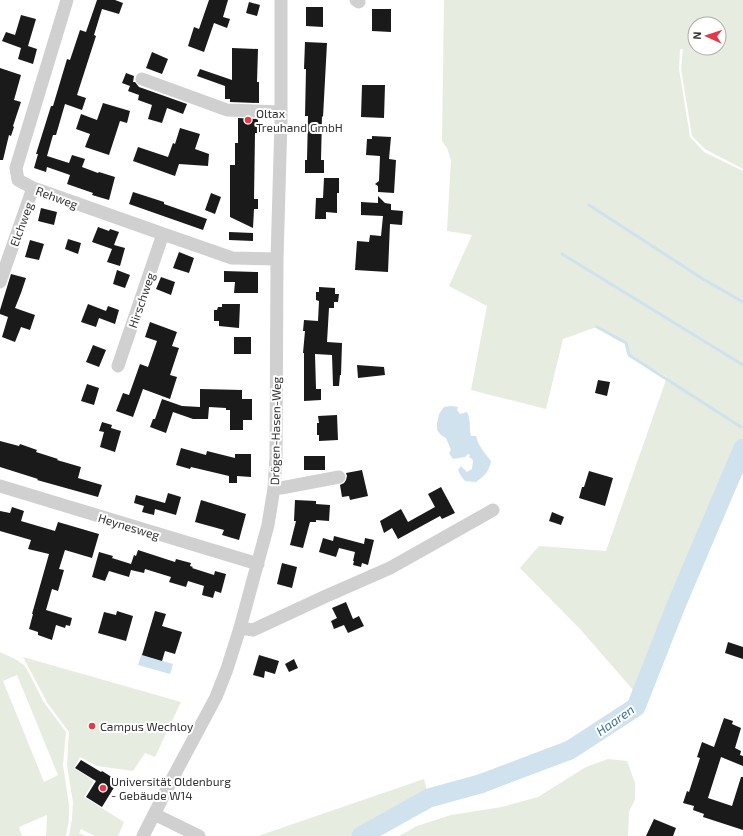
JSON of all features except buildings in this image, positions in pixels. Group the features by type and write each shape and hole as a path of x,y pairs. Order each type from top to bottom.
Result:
{"street":[{"name":"Rehweg","path":"67,0 16,168 18,180 33,188 232,258 277,259"},
{"name":"Drögen-Hasen-Weg","path":"143,836 216,697 240,628 268,525 274,488 276,450 277,259 281,112 281,0"},
{"path":"142,80 227,110 281,112"},
{"name":"Elchweg","path":"0,282 33,188"},
{"name":"Hirschweg","path":"118,366 164,234"},
{"path":"274,488 339,478"},
{"name":"Heynesweg","path":"0,486 258,564"},
{"path":"240,628 253,630 390,568 493,510"},
{"path":"154,814 199,836"}],"shaded area":[{"path":"444,0 743,0 743,169 705,149 692,136 681,69 683,49 680,49 679,69 690,137 704,152 743,171 743,451 640,698 580,629 520,568 539,546 606,551 667,377 629,355 626,343 597,327 563,339 546,409 471,390 487,306 449,286 472,235 447,231 451,160 447,148 442,141"},
{"path":"0,652 24,665 43,701 66,732 63,765 69,805 69,819 66,836 46,836 47,815 19,827 22,836 0,836","holes":["17,675 58,775 44,782 3,681"]},
{"path":"23,657 181,702 155,757 145,753 133,771 97,766 80,757 74,768 94,781 84,797 124,822 118,836 95,836 81,829 79,833 85,836 69,836 73,802 67,765 69,732 48,704"},
{"path":"608,759 627,761 635,783 635,799 629,812 628,836 399,836 417,826 451,815 502,807 538,797 586,767"},
{"path":"424,779 429,798 361,836 258,836"}],"water":[{"path":"444,407 458,407 457,410 460,414 467,412 471,436 476,436 480,446 491,461 486,473 476,482 465,481 458,470 461,466 467,472 472,469 473,461 469,457 470,455 468,454 465,457 453,459 449,453 451,450 446,438 437,430 439,414"},
{"path":"142,653 153,656 152,658 173,664 170,674 138,665"}],"waterway":[{"path":"589,205 703,279 743,302"},
{"path":"562,254 743,365"},
{"path":"597,327 626,343 629,355 741,427"},
{"name":"Haaren","path":"361,836 429,798 480,784 570,750 636,707 677,603 743,448"}],"place":[{"name":"Oltax Treuhand GmbH","path":"248,120"},
{"name":"Campus Wechloy","path":"92,726"},
{"name":"Universität Oldenburg - Gebäude W14","path":"103,788"}]}
